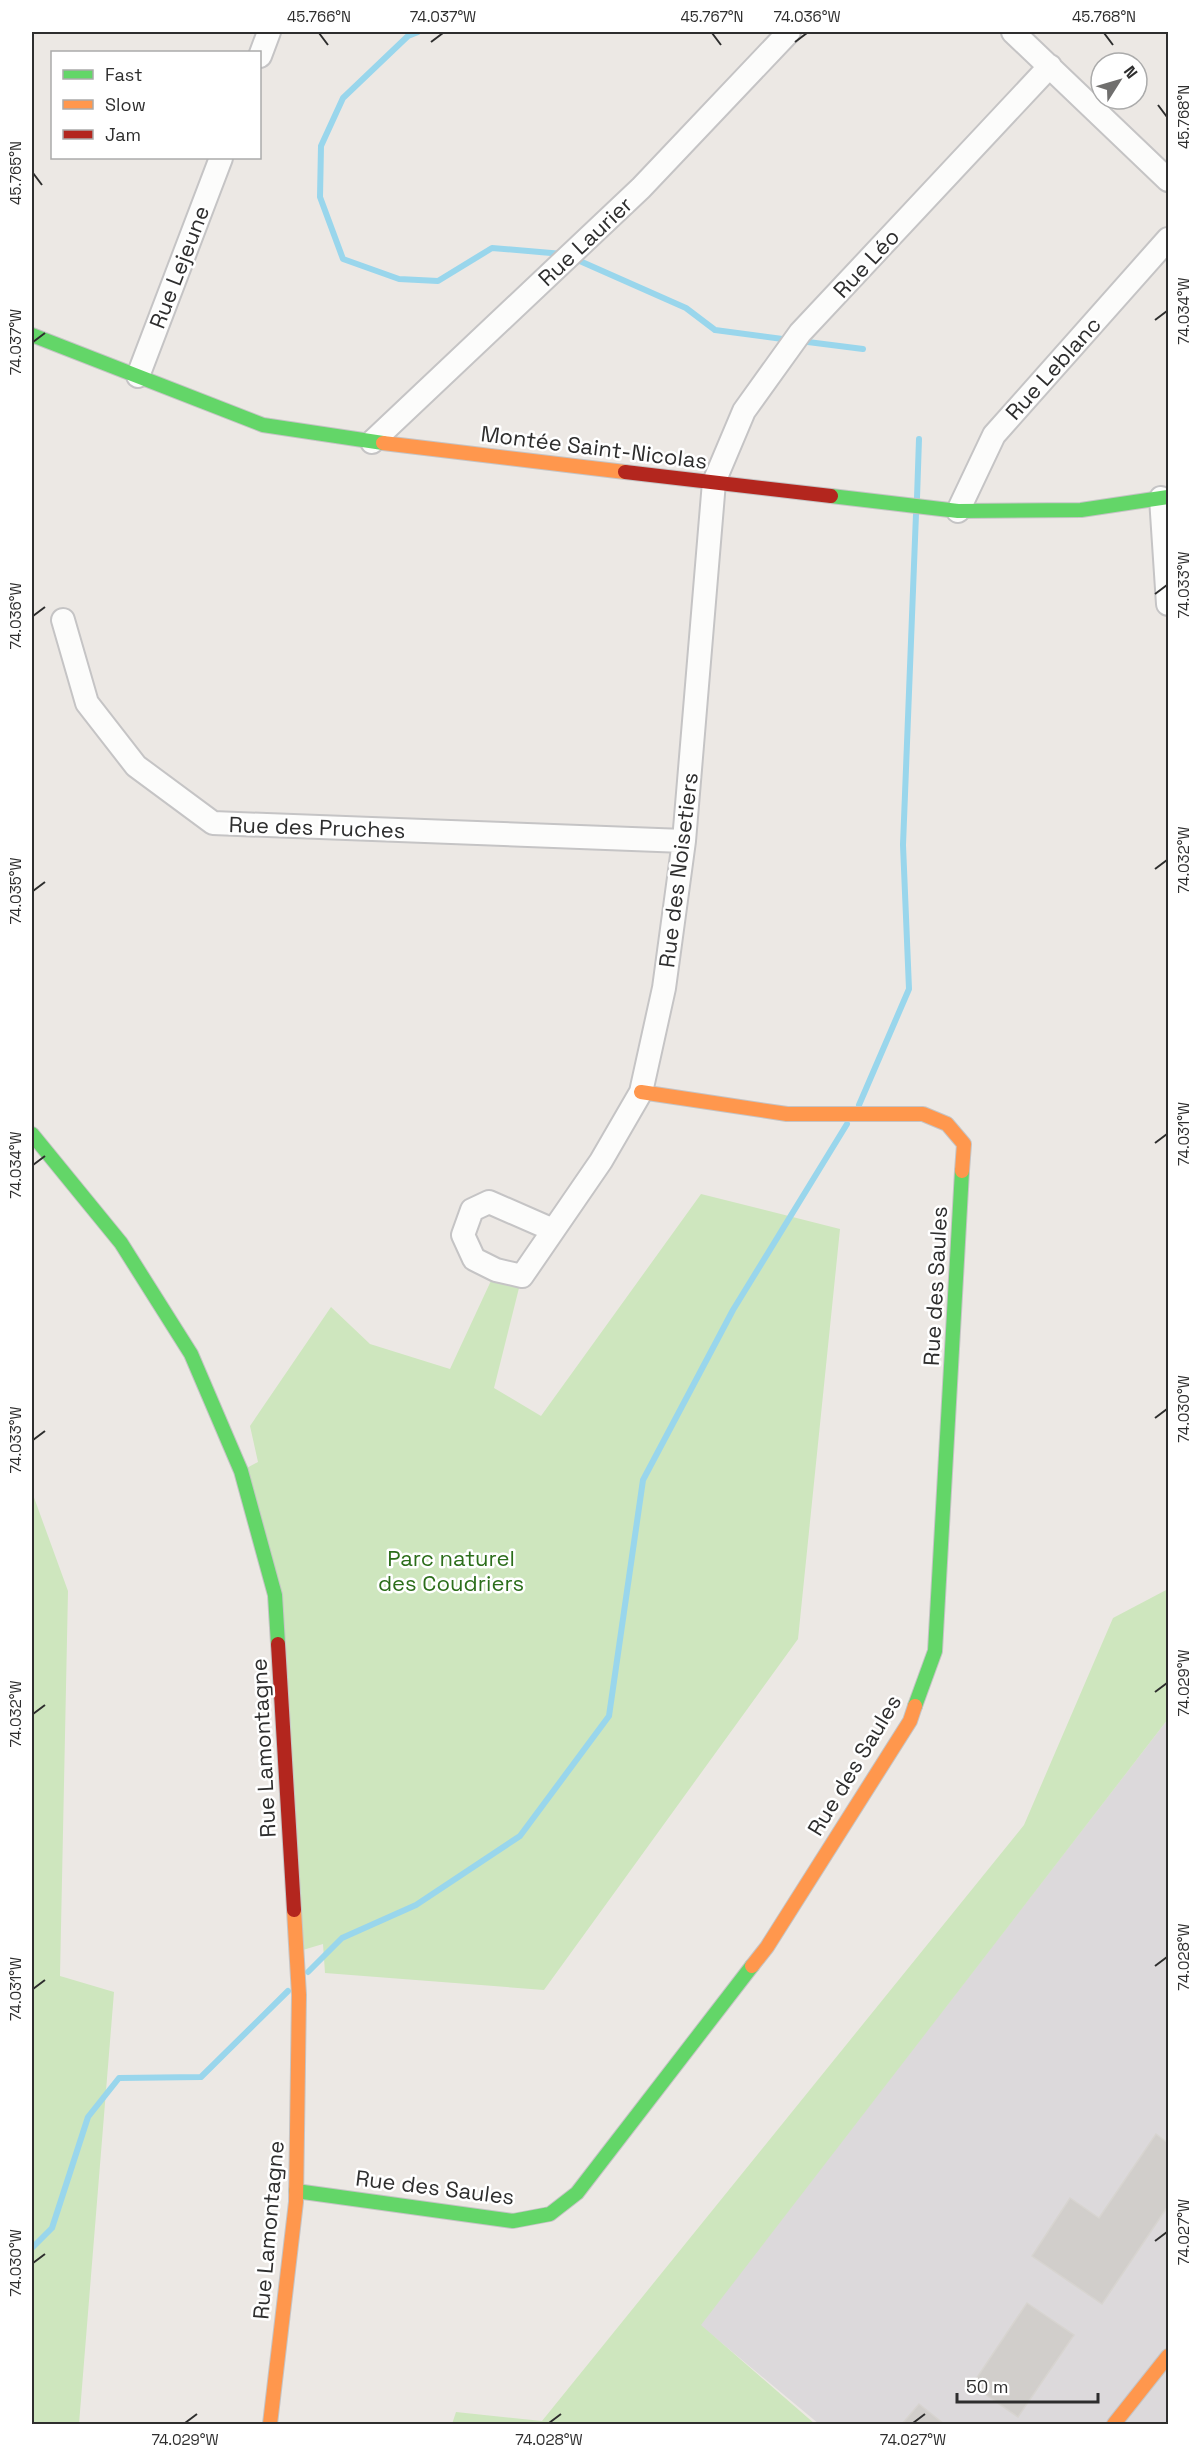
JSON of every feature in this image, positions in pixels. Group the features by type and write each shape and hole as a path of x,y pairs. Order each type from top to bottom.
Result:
{"street":[{"path":"261,53 269,32"},
{"name":"Rue Laurier","path":"372,442 641,188 789,32"},
{"path":"1013,32 1168,180"},
{"name":"Rue Léo","path":"714,482 744,411 801,333 1050,66"},
{"name":"Rue Lejeune","path":"138,376 221,159"},
{"name":"Rue Leblanc","path":"958,511 994,435 1168,239"},
{"name":"Montée Saint-Nicolas","path":"32,334 263,425 372,442 958,511 1081,510 1165,497"},
{"name":"Rue des Noisetiers","path":"553,1230 602,1161 641,1092 664,988 684,841 714,482"},
{"path":"1165,497 1168,604"},
{"name":"Rue des Pruches","path":"63,620 87,703 136,766 213,823 684,841"},
{"name":"Rue des Saules","path":"296,2191 513,2221 549,2214 577,2193 767,1947 910,1720 935,1651 964,1144 947,1125 923,1114 787,1114 641,1092"},
{"name":"Rue Lamontagne","path":"32,1134 121,1243 191,1354 241,1471 274,1595 299,1995 296,2191 270,2424"},
{"path":"1114,2424 1168,2356"}],"shaded area":[{"path":"1168,1719 1168,2424 819,2424 700,2325"}],"green space":[{"name":"Parc naturel des Coudriers","path":"701,1194 840,1229 798,1639 544,1990 325,1973 323,1944 296,1952 275,1595 241,1471 258,1462 250,1426 331,1307 370,1344 450,1369 496,1270 522,1276 494,1388 541,1416"},
{"path":"32,1492 68,1591 60,1976 114,1992 79,2424 32,2424"},
{"path":"1168,1589 1168,1719 701,2325 815,2424 452,2424 456,2412 542,2421 1024,1825 1113,1618"}],"building":[{"path":"1156,2134 1168,2143 1168,2206 1102,2304 1032,2256 1070,2198 1099,2218"},
{"path":"1027,2303 1074,2335 1018,2417 972,2385"},
{"path":"919,2404 944,2424 902,2424"}],"waterway":[{"path":"418,32 408,36 343,98 321,146 320,197 343,259 399,279 438,281 492,248 563,254"},
{"path":"573,258 686,308 715,330 790,340"},
{"path":"800,341 863,349"},
{"path":"917,498 919,439"},
{"path":"859,1105 909,989 903,845 916,514"},
{"path":"308,1972 342,1938 416,1905 520,1836 609,1716 643,1480 733,1310 847,1124"},
{"path":"32,2248 52,2228 88,2117 119,2078 201,2077 288,1991"}],"traffic: fast":[{"path":"32,335 263,425 383,443"},
{"path":"831,496 958,511 1081,510 1168,497"},
{"path":"32,1134 121,1243 191,1354 241,1471 275,1595 278,1644"},
{"path":"915,1706 935,1651 962,1171"},
{"path":"296,2191 513,2221 550,2214 577,2193 752,1966"}],"traffic: slow":[{"path":"383,443 625,472"},
{"path":"641,1092 787,1114 923,1114 947,1124 964,1144 962,1171"},
{"path":"752,1966 767,1947 910,1721 915,1706"},
{"path":"270,2424 296,2202 299,1995 294,1910"},
{"path":"1114,2424 1168,2356"}],"traffic: jam":[{"path":"625,472 831,496"},
{"path":"278,1644 294,1910"}]}
